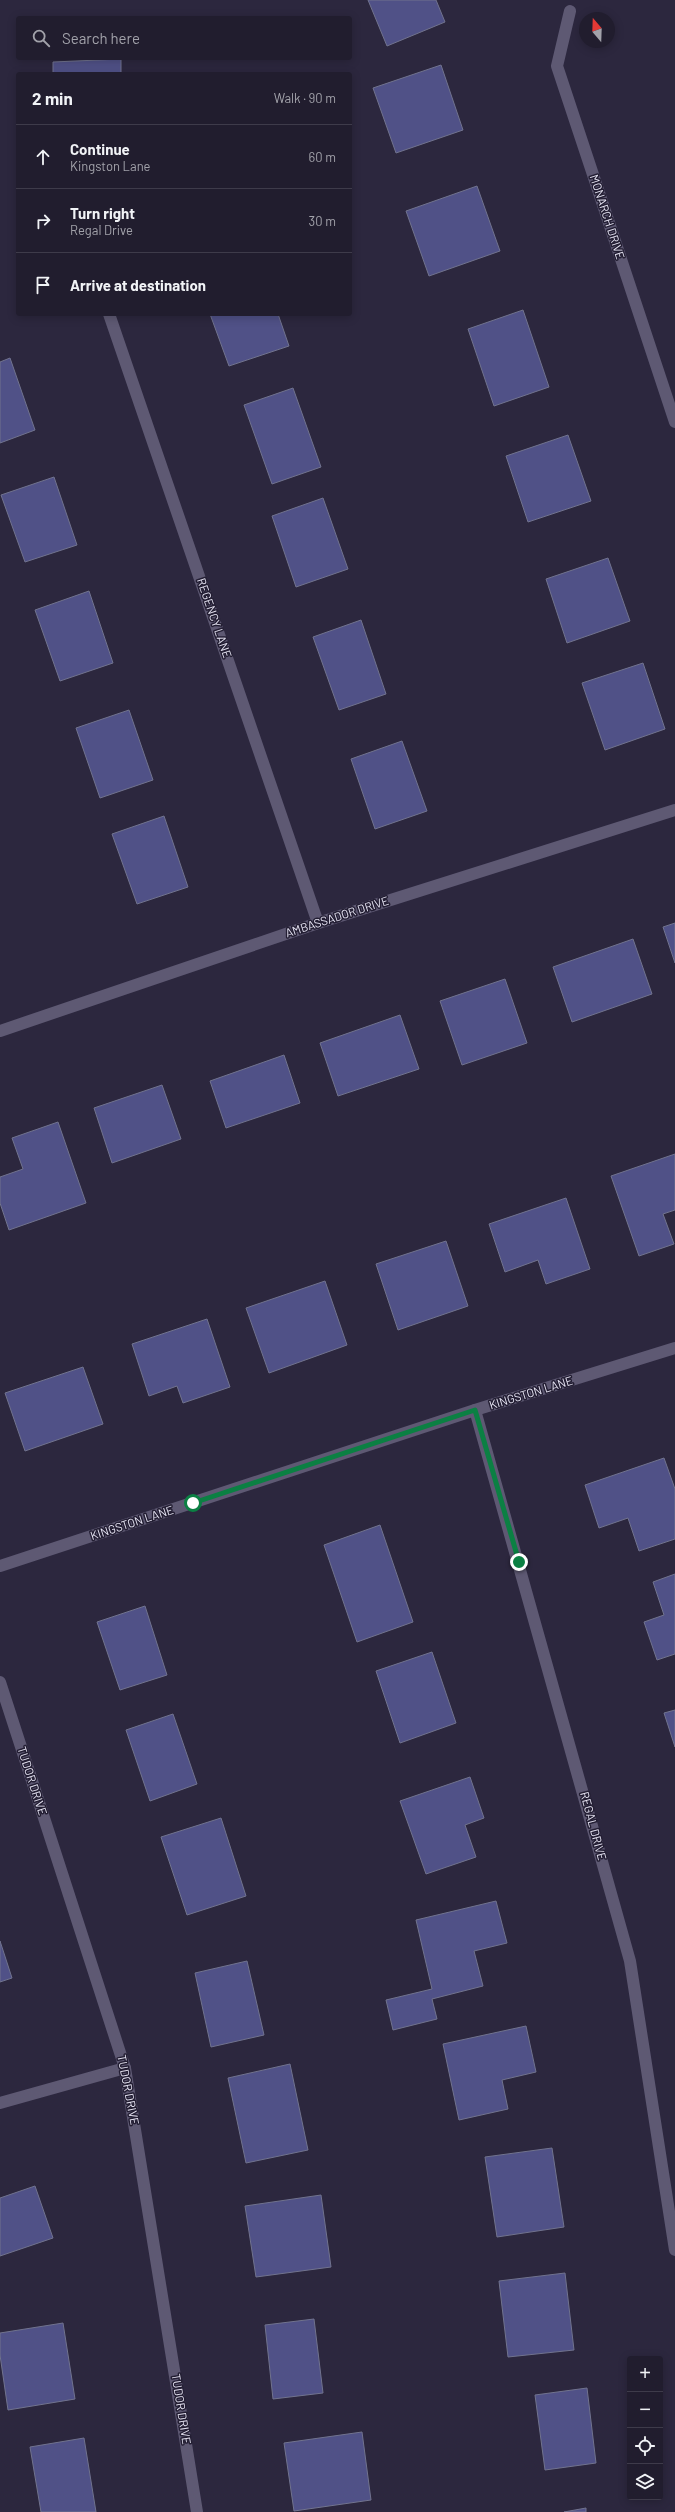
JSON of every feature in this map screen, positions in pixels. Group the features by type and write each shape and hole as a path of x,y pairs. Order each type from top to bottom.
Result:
{"street":[{"name":"MONARCH DRIVE","path":"570,11 557,66 675,422"},
{"name":"REGENCY LANE","path":"110,316 318,923"},
{"name":"AMBASSADOR DRIVE","path":"0,1031 318,923 675,810"},
{"name":"KINGSTON LANE","path":"0,1566 475,1410 675,1348"},
{"name":"REGAL DRIVE","path":"475,1410 630,1961 675,2250"},
{"name":"TUDOR DRIVE","path":"0,1682 125,2068 197,2512"},
{"path":"0,2104 125,2068"}],"building":[{"path":"368,0 436,0 445,22 387,46"},
{"path":"121,60 121,72 53,72 53,62"},
{"path":"441,65 463,130 396,153 373,88"},
{"path":"477,186 500,251 429,276 406,211"},
{"path":"523,310 549,387 494,406 468,329"},
{"path":"211,316 279,316 289,346 229,366"},
{"path":"10,358 35,430 0,443 0,362"},
{"path":"293,388 321,467 272,484 244,405"},
{"path":"568,435 591,501 528,522 506,456"},
{"path":"54,477 77,545 25,562 1,495"},
{"path":"323,498 348,569 296,587 272,516"},
{"path":"608,558 630,621 567,643 546,579"},
{"path":"89,591 113,663 60,681 35,610"},
{"path":"361,620 386,694 339,710 313,637"},
{"path":"643,663 665,729 605,750 582,683"},
{"path":"129,710 153,780 100,798 76,728"},
{"path":"402,741 427,811 375,829 351,759"},
{"path":"164,816 188,887 137,904 112,834"},
{"path":"675,923 675,963 663,927"},
{"path":"633,939 652,994 572,1022 553,967"},
{"path":"505,979 527,1043 462,1065 440,1001"},
{"path":"400,1015 419,1069 338,1096 320,1043"},
{"path":"284,1055 300,1103 226,1128 210,1081"},
{"path":"162,1085 181,1139 112,1163 94,1108"},
{"path":"58,1122 86,1203 9,1230 0,1203 0,1177 23,1169 12,1138"},
{"path":"675,1154 675,1210 663,1214 674,1244 639,1256 611,1176"},
{"path":"566,1198 590,1269 546,1284 538,1260 505,1272 489,1224"},
{"path":"446,1241 468,1306 398,1330 376,1264"},
{"path":"325,1281 347,1345 269,1373 246,1308"},
{"path":"207,1319 230,1387 183,1403 177,1386 149,1396 132,1344"},
{"path":"83,1367 103,1424 25,1451 5,1393"},
{"path":"664,1458 675,1489 675,1539 639,1551 628,1518 599,1528 585,1485"},
{"path":"380,1525 413,1622 357,1642 324,1545"},
{"path":"675,1574 675,1654 657,1660 644,1622 664,1615 653,1582"},
{"path":"145,1606 167,1675 120,1690 97,1622"},
{"path":"432,1652 456,1723 400,1743 376,1671"},
{"path":"675,1710 675,1747 664,1713"},
{"path":"173,1714 197,1784 150,1801 126,1730"},
{"path":"470,1777 484,1818 465,1825 476,1857 426,1874 400,1801"},
{"path":"221,1818 246,1896 187,1915 161,1837"},
{"path":"496,1901 507,1943 474,1951 483,1986 432,1999 437,2019 393,2030 386,2000 432,1989 416,1920"},
{"path":"0,1941 12,1978 0,1982"},
{"path":"247,1961 264,2035 211,2047 195,1973"},
{"path":"526,2026 536,2072 502,2080 508,2109 459,2120 443,2044"},
{"path":"290,2064 308,2150 246,2163 228,2078"},
{"path":"552,2148 564,2227 497,2237 485,2157"},
{"path":"35,2186 53,2238 0,2256 0,2198"},
{"path":"321,2195 331,2267 256,2277 245,2206"},
{"path":"565,2273 574,2350 508,2357 499,2281"},
{"path":"314,2319 323,2393 273,2399 265,2325"},
{"path":"63,2323 75,2399 8,2410 0,2355 0,2333"},
{"path":"587,2388 596,2463 545,2470 535,2395"},
{"path":"362,2432 371,2500 294,2511 284,2443"},
{"path":"84,2438 96,2512 41,2512 30,2447"},
{"path":"586,2508 586,2512 564,2512"}],"route":[{"path":"193,1503 475,1410 519,1562"}]}
